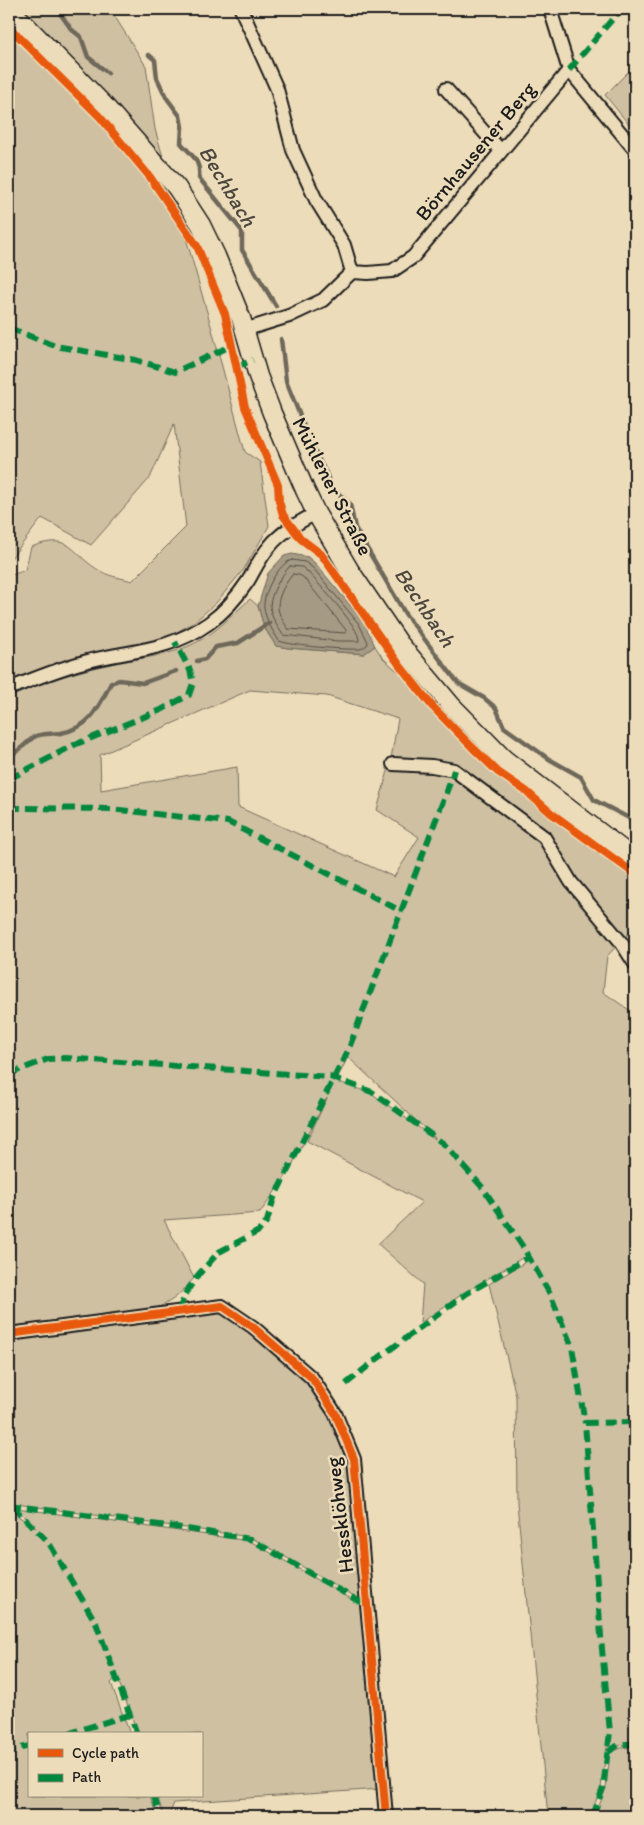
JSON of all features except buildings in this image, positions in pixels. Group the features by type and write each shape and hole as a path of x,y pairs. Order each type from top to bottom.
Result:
{"main road":[{"name":"Mühlener Straße","path":"10,9 102,102 177,188 201,225 216,256 242,324 272,413 316,513 350,571 399,643 450,704 504,759 635,858"}],"street":[{"path":"241,9 277,89 293,150 316,200 344,245 352,272 324,300 289,316 242,324"},
{"path":"550,9 569,70 635,150"},
{"name":"Börnhausener Berg","path":"352,272 392,271 413,257 569,70"},
{"path":"446,89 501,151"},
{"path":"9,689 52,672 85,662 160,647 175,642 210,623 228,606 248,581 270,545 281,534 316,513"},
{"path":"393,764 432,766 454,770 544,837 571,882 621,942 635,964"},
{"name":"Hessklöhweg","path":"9,1334 222,1306 254,1328 312,1378 335,1413 354,1459 386,1816"}],"shaded area":[{"path":"9,9 110,9 146,66 155,129 245,452 260,462 269,526 244,569 216,603 194,622 167,638 60,663 9,682 9,576 25,570 31,547 45,543 64,543 102,572 132,581 186,527 174,424 150,478 91,545 42,518 9,561"},
{"path":"635,65 635,132 605,95"},
{"path":"250,599 258,606 264,627 276,646 363,654 375,646 382,657 496,762 635,881 635,927 607,956 603,992 635,1014 635,1744 607,1747 601,1788 590,1816 548,1816 517,1503 516,1396 489,1284 524,1263 522,1258 464,1293 420,1323 423,1284 378,1244 422,1202 307,1141 327,1098 288,1173 260,1213 164,1220 194,1278 172,1300 143,1313 9,1331 9,696 88,670 165,654 184,648 209,635","holes":["250,690 327,696 398,719 390,764 377,810 419,837 394,877 238,807 237,767 101,790 100,755","348,1057 435,1138 435,1139 371,1093 336,1081"]},
{"path":"211,1311 224,1315 256,1337 300,1372 323,1403 339,1433 349,1462 363,1601 250,1537 9,1503 9,1336"},
{"path":"16,1508 250,1541 362,1605 381,1789 174,1803 169,1816 164,1816 158,1798 202,1798 202,1732 137,1732 117,1677 111,1683 129,1732 28,1732 28,1798 151,1798 157,1816 9,1816 9,1510 36,1528"},
{"path":"635,1747 635,1811 631,1816 595,1816 606,1788 610,1753 621,1748"}],"water":[{"path":"292,554 308,557 316,564 364,622 375,646 364,654 276,646 264,627 258,606 268,573 284,556"}],"waterway":[{"name":"Bechbach","path":"57,9 71,29 81,37 88,57 108,73"},
{"name":"Bechbach","path":"149,55 155,60 157,78 166,97 180,116 182,127 181,143 197,162 199,178 242,231 242,250 276,306"},
{"name":"Bechbach","path":"281,339 286,381 330,486 350,504 355,528 406,615 458,683 484,698 496,708 504,727 549,759 581,777 594,800 635,823"},
{"path":"197,661 205,659 216,647 238,643 269,623"},
{"path":"9,755 16,752 34,737 44,734 61,733 80,726 92,715 111,683 119,680 143,683 176,671"}],"marked path":[{"path":"569,70 621,9"},
{"path":"9,328 55,346 136,360 175,372 231,346"},
{"path":"236,367 253,360"},
{"path":"9,779 74,745 161,710 189,695 193,683 190,670 175,642"},
{"path":"179,1311 185,1294 198,1275 219,1252 259,1231 267,1221 274,1198 349,1048 454,770"},
{"path":"9,809 111,809 228,822 401,911"},
{"path":"9,1074 48,1059 65,1058 330,1077 372,1092 444,1144 483,1188 523,1247 550,1294 572,1347 585,1423"},
{"path":"346,1384 466,1294 529,1257"},
{"path":"593,1816 603,1788 610,1732 585,1423 635,1422"},
{"path":"9,1505 250,1539 367,1606"},
{"path":"12,1506 49,1543 96,1623 136,1732"},
{"path":"74,1732 129,1715"},
{"path":"608,1752 620,1744 635,1744"},
{"path":"9,1759 14,1750 28,1746"},
{"path":"155,1798 160,1816"}],"cycle path":[{"path":"9,27 100,117 150,177 197,246 225,314 245,407 278,485 279,501 283,515 301,539 321,554 401,667 432,706 473,748 498,772 635,874"},
{"path":"9,1334 222,1306 253,1327 312,1378 335,1413 354,1459 386,1816"}]}
